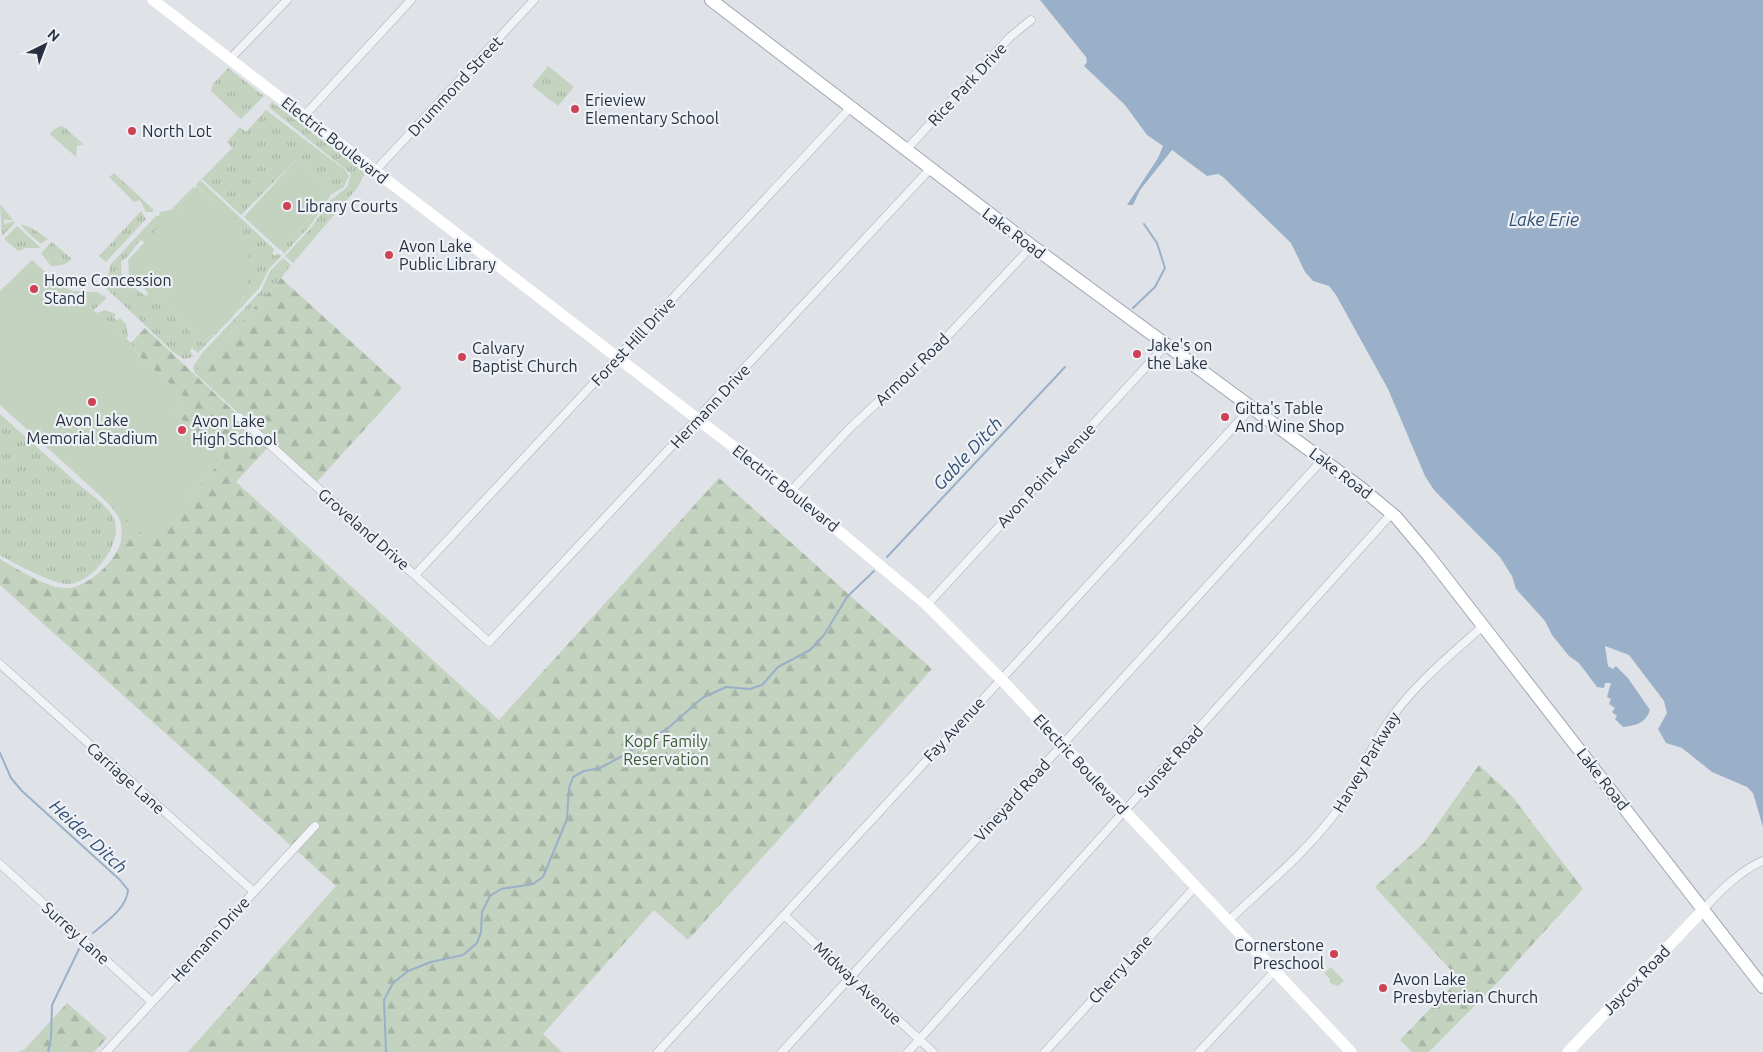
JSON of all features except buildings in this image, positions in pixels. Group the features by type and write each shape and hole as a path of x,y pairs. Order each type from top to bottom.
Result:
{"main road":[{"name":"Lake Road","path":"719,2 850,108 930,169 1323,459 1392,513 1410,532 1763,987"}],"street":[{"path":"230,59 287,0"},
{"path":"304,116 411,0"},
{"name":"Drummond Street","path":"375,171 534,0"},
{"name":"Electric Boulevard","path":"159,2 230,59 791,491 927,604 1002,679 1351,1052"},
{"name":"Rice Park Drive","path":"906,150 1010,37 1031,20"},
{"name":"Forest Hill Drive","path":"416,574 850,108"},
{"name":"Hermann Drive","path":"489,642 930,169"},
{"name":"Armour Road","path":"791,491 849,429 942,342 1032,246"},
{"name":"Avon Point Avenue","path":"927,604 1166,345"},
{"name":"Fay Avenue","path":"658,1052 1252,408"},
{"name":"Groveland Drive","path":"239,418 416,574 489,642"},
{"name":"Vineyard Road","path":"782,1052 1323,459"},
{"name":"Sunset Road","path":"908,1052 1392,513"},
{"name":"Harvey Parkway","path":"1228,921 1319,834 1349,794 1381,733 1399,708 1430,673 1483,626"},
{"name":"Carriage Lane","path":"0,664 253,891"},
{"name":"Hermann Drive","path":"106,1052 315,826"},
{"path":"1704,909 1712,899 1749,868 1763,861"},
{"name":"Surrey Lane","path":"0,864 152,1002"},
{"name":"Cherry Lane","path":"1044,1052 1196,886"},
{"name":"Jaycox Road","path":"1568,1052 1704,909"},
{"name":"Midway Avenue","path":"784,915 933,1052"},
{"path":"1199,1052 1275,971"}],"green space":[{"path":"548,66 574,87 558,106 532,86"},
{"path":"228,68 264,96 241,119 211,91 213,84"},
{"path":"272,102 365,173 358,187 293,263 285,256 310,229 330,201 347,187 351,174 271,109 269,106"},
{"path":"266,110 345,170 349,176 344,187 332,194 296,160 241,215 202,179 232,148 227,142 240,127 246,132"},
{"path":"60,126 64,127 82,143 75,142 69,148 67,143 52,131"},
{"path":"52,131 67,143 69,148 74,142 84,144 77,146 76,157 50,134"},
{"name":"Library Courts","path":"296,160 332,194 280,250 244,217"},
{"path":"114,173 154,210 146,212 140,200 134,202 109,177"},
{"path":"200,180 275,250 272,253 275,256 278,253 281,256 269,269 259,288 234,315 244,297 243,232 226,209 196,185"},
{"path":"197,186 227,209 236,221 243,234 249,261 246,289 234,315 203,343 129,275 128,260"},
{"path":"193,187 195,188 145,243 141,240 121,262 122,276 108,278 110,265 156,216 159,216 160,212 171,210"},
{"path":"331,195 309,227 284,254 281,249"},
{"path":"0,204 13,220 4,220 5,224 14,221 15,223 2,236"},
{"path":"141,211 146,219 106,262 99,256"},
{"path":"20,224 32,228 48,239 41,244"},
{"path":"17,226 40,247 26,248 18,251 4,239"},
{"path":"52,242 72,259 62,265 51,266 41,253"},
{"path":"283,258 291,265 195,373 193,367 203,352 261,291 270,271"},
{"name":"Avon Lake Memorial Stadium","path":"32,260 59,284 72,291 131,343 140,357 187,399 175,413 224,458 149,540 0,405 0,291"},
{"path":"49,275 70,291 97,292 107,298 85,318"},
{"path":"281,278 402,388 315,484 195,373"},
{"path":"122,281 133,286 145,296 149,293 203,343 228,321 198,353 192,348 190,351 194,357 184,359 173,352 106,288 108,282"},
{"path":"105,310 116,314 114,318 117,320 120,318 126,324 128,336 126,339 97,313"},
{"name":"Kopf Family Reservation","path":"145,328 270,445 236,482 499,720 719,478 932,669 688,940 654,910 543,1034 562,1052 188,1052 336,886 0,585 0,559 33,578 59,587 74,587 90,580 111,561 121,542 122,530 120,520 104,499 184,502 224,458 175,413 186,399 140,357 131,343"},
{"path":"0,414 102,504 114,519 115,539 110,550 96,569 78,582 63,584 54,581 0,555"},
{"path":"1479,765 1511,795 1583,889 1501,979 1429,1052 1412,1052 1400,1040 1459,979 1375,887 1424,843"},
{"path":"1331,967 1344,981 1338,986 1330,983 1330,979 1324,973"},
{"path":"67,1003 107,1038 94,1052 18,1052 25,1049"}],"water":[{"name":"Lake Erie","path":"1040,0 1763,0 1763,827 1753,793 1747,787 1712,772 1682,748 1666,743 1658,729 1667,713 1664,701 1629,655 1605,646 1608,666 1613,669 1616,666 1628,678 1650,710 1640,723 1623,727 1615,719 1617,716 1612,712 1615,708 1609,704 1611,699 1607,697 1611,683 1605,683 1604,688 1597,687 1579,663 1569,656 1552,635 1545,621 1516,589 1512,576 1500,557 1434,490 1425,476 1388,389 1336,295 1329,286 1313,281 1305,272 1291,243 1223,177 1218,174 1207,176 1172,150 1140,190 1133,205 1127,205 1158,158 1163,146 1147,135 1125,105 1084,66 1087,62 1086,57"}],"waterway":[{"name":"Gable Ditch","path":"1133,308 1155,287 1165,268 1157,243 1144,224"},
{"name":"Gable Ditch","path":"887,557 1065,367"},
{"name":"Gable Ditch","path":"386,1052 384,1000 393,983 408,971 431,962 463,955 477,943 481,932 482,912 490,896 501,889 533,884 543,877 567,819 569,788 573,777 584,771 600,768 626,754 668,728 702,698 726,687 750,689 762,685 778,667 810,650 824,635 847,597 874,571"},
{"name":"Heider Ditch","path":"0,753 11,778 22,791 120,880 128,890 127,897 120,909 93,933"},
{"name":"Heider Ditch","path":"48,1052 51,1038 52,1005 79,949"}],"place":[{"name":"Erieview Elementary School","path":"575,109"},
{"name":"North Lot","path":"132,131"},
{"name":"Library Courts","path":"287,206"},
{"name":"Avon Lake Public Library","path":"389,255"},
{"name":"Home Concession Stand","path":"34,289"},
{"name":"Jake's on the Lake","path":"1137,354"},
{"name":"Calvary Baptist Church","path":"462,357"},
{"name":"Avon Lake Memorial Stadium","path":"92,402"},
{"name":"Gitta's Table And Wine Shop","path":"1225,417"},
{"name":"Avon Lake High School","path":"182,430"},
{"name":"Cornerstone Preschool","path":"1334,954"},
{"name":"Avon Lake Presbyterian Church","path":"1383,988"}]}
